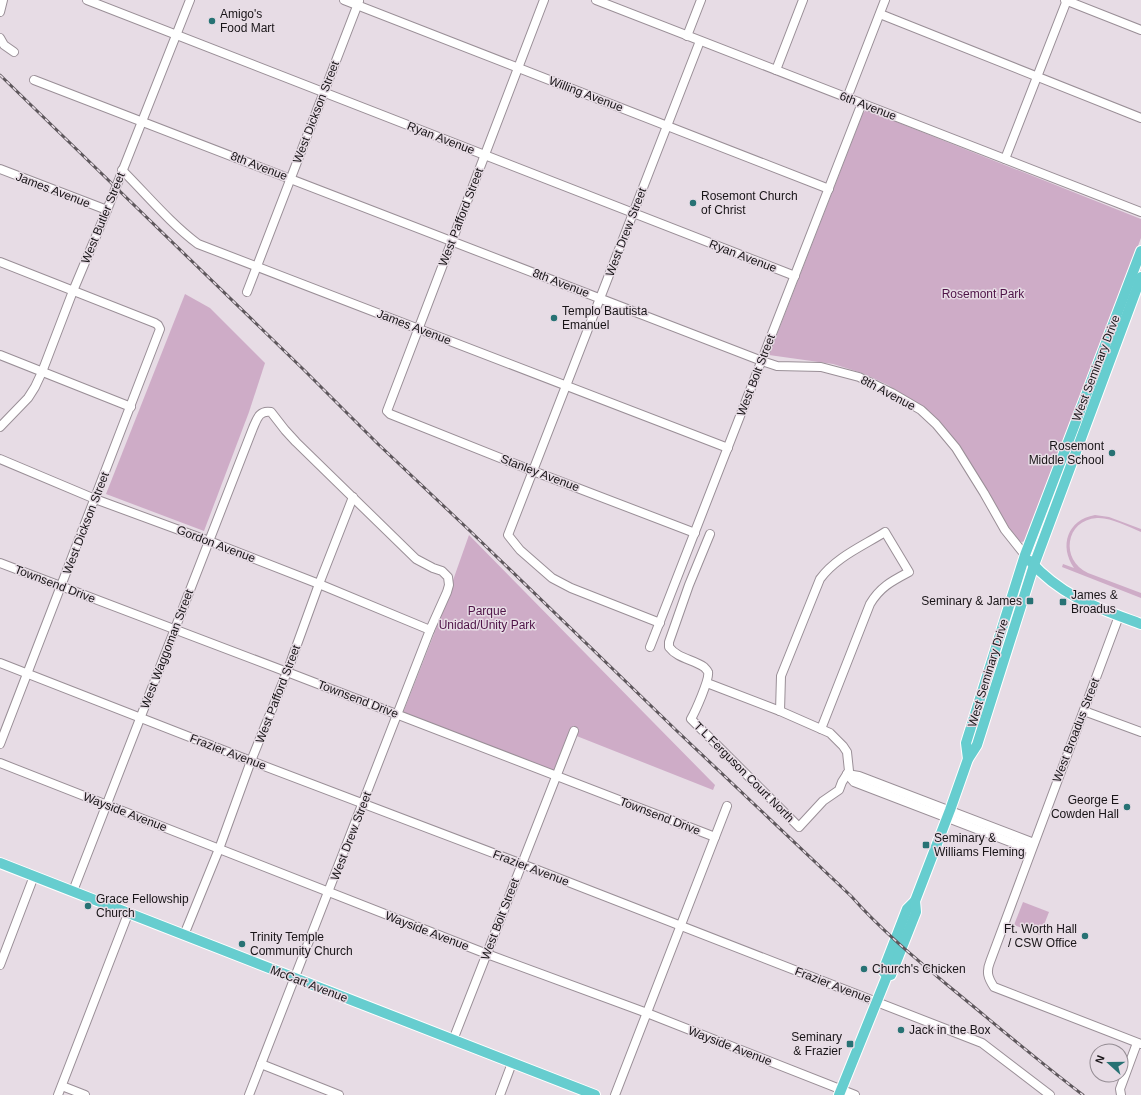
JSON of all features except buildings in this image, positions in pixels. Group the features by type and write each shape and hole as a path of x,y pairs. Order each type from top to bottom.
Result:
{"main road":[{"name":"West Seminary Drive","path":"968,759 966,743 1025,555 1141,251"},
{"name":"West Seminary Drive","path":"840,1092 887,976 892,975 916,912 915,902 968,759 977,745 1034,565 1141,277"},
{"path":"1105,342 1115,346"},
{"path":"1058,469 1068,473"},
{"path":"1025,555 1061,590 1078,599 1141,624"},
{"name":"McCart Avenue","path":"0,863 595,1095"}],"street":[{"path":"0,12 3,0"},
{"name":"Ryan Avenue","path":"87,0 795,276"},
{"name":"West Butler Street","path":"0,427 28,398 42,372 190,0"},
{"name":"Willing Avenue","path":"344,0 358,3 518,68 829,189"},
{"name":"West Pafford Street","path":"387,411 544,0"},
{"name":"6th Avenue","path":"599,0 687,36 1141,212"},
{"path":"687,36 701,0"},
{"path":"776,70 803,0"},
{"path":"847,98 885,0"},
{"path":"1005,159 1066,0 1141,30"},
{"name":"West Dickson Street","path":"247,292 358,3"},
{"path":"880,14 1141,118"},
{"path":"0,38 4,45 14,52"},
{"name":"West Drew Street","path":"660,623 571,588 552,578 520,550 508,535 700,41"},
{"name":"8th Avenue","path":"34,80 762,361 777,366 821,367 859,377 892,393 920,410 936,424 956,448 1005,530 1025,555"},
{"name":"West Bolt Street","path":"650,647 862,103"},
{"name":"James Avenue","path":"0,169 107,210"},
{"name":"James Avenue","path":"122,170 186,235 198,244 728,448"},
{"path":"0,262 73,291"},
{"name":"West Dickson Street","path":"0,744 159,335 160,329 158,325 73,291"},
{"path":"0,355 131,407"},
{"name":"West Waggoman Street","path":"73,891 259,414 266,411 271,412 296,442 353,497"},
{"name":"Stanley Avenue","path":"387,411 390,414 533,471 695,533"},
{"name":"Gordon Avenue","path":"0,459 95,499 319,584 430,630"},
{"name":"West Pafford Street","path":"184,935 219,849 251,761 288,672 319,584 353,497"},
{"name":"West Drew Street","path":"249,1095 294,978 329,893 430,630 449,585 448,577 442,571 416,559 353,497"},
{"path":"780,711 781,676 820,579 835,562 885,532 909,572 884,586 874,596 822,729"},
{"path":"710,534 689,585 669,642 669,647 676,654 705,667 709,674 707,683 780,711 830,733 844,746 847,752 849,771 847,774 859,776 911,800 1033,846"},
{"name":"Townsend Drive","path":"0,563 288,672 715,837"},
{"name":"West Broadus Street","path":"1119,616 987,973 989,980 994,987 1139,1044"},
{"name":"Frazier Avenue","path":"0,663 982,1043 1050,1095"},
{"name":"T L Ferguson Court North","path":"707,683 691,719 799,827 823,801 840,790 847,774"},
{"path":"1084,711 1141,732"},
{"name":"West Bolt Street","path":"453,1040 574,731"},
{"name":"Wayside Avenue","path":"0,764 106,804 487,954 646,1013 840,1092 855,1095"},
{"path":"615,1095 727,806"},
{"path":"0,966 34,876"},
{"path":"58,1095 128,914"},
{"path":"1120,1092 1139,1044"},
{"path":"500,1095 512,1063"},
{"path":"260,1064 339,1095"},
{"path":"62,1086 85,1095"}],"green space":[{"name":"Rosemont Park","path":"865,111 869,111 1141,219 1141,238 1027,540 1022,542 1016,539 957,442 917,403 888,385 862,373 833,364 769,355"},
{"path":"185,294 210,308 265,363 249,412 204,531 106,494"},
{"path":"1095,515 1109,517 1141,529 1141,532 1108,519 1097,518 1086,520 1078,526 1070,541 1070,550 1073,559 1079,567 1088,573 1141,593 1141,598 1062,567 1063,564 1074,568 1069,560 1067,551 1068,535 1072,528 1085,518"},
{"name":"Parque Unidad/Unity Park","path":"469,535 715,785 713,790 569,733 553,772 403,713 434,634"},
{"path":"1023,902 1049,912 1040,935 1014,925"}],"railway":[{"path":"0,75 304,370 378,444 851,896 862,909 912,955 951,988 1083,1095"}],"place":[{"name":"Amigo's Food Mart","path":"212,21"},
{"name":"Rosemont Church of Christ","path":"693,203"},
{"name":"Templo Bautista Emanuel","path":"554,318"},
{"name":"Rosemont Middle School","path":"1112,453"},
{"name":"Seminary & James","path":"1030,601"},
{"name":"James & Broadus","path":"1063,602"},
{"name":"George E Cowden Hall","path":"1127,807"},
{"name":"Seminary & Williams Fleming","path":"926,845"},
{"name":"Grace Fellowship Church","path":"88,906"},
{"name":"Ft. Worth Hall / CSW Office","path":"1085,936"},
{"name":"Trinity Temple Community Church","path":"242,944"},
{"name":"Church's Chicken","path":"864,969"},
{"name":"Jack in the Box","path":"901,1030"},
{"name":"Seminary & Frazier","path":"850,1044"}]}
